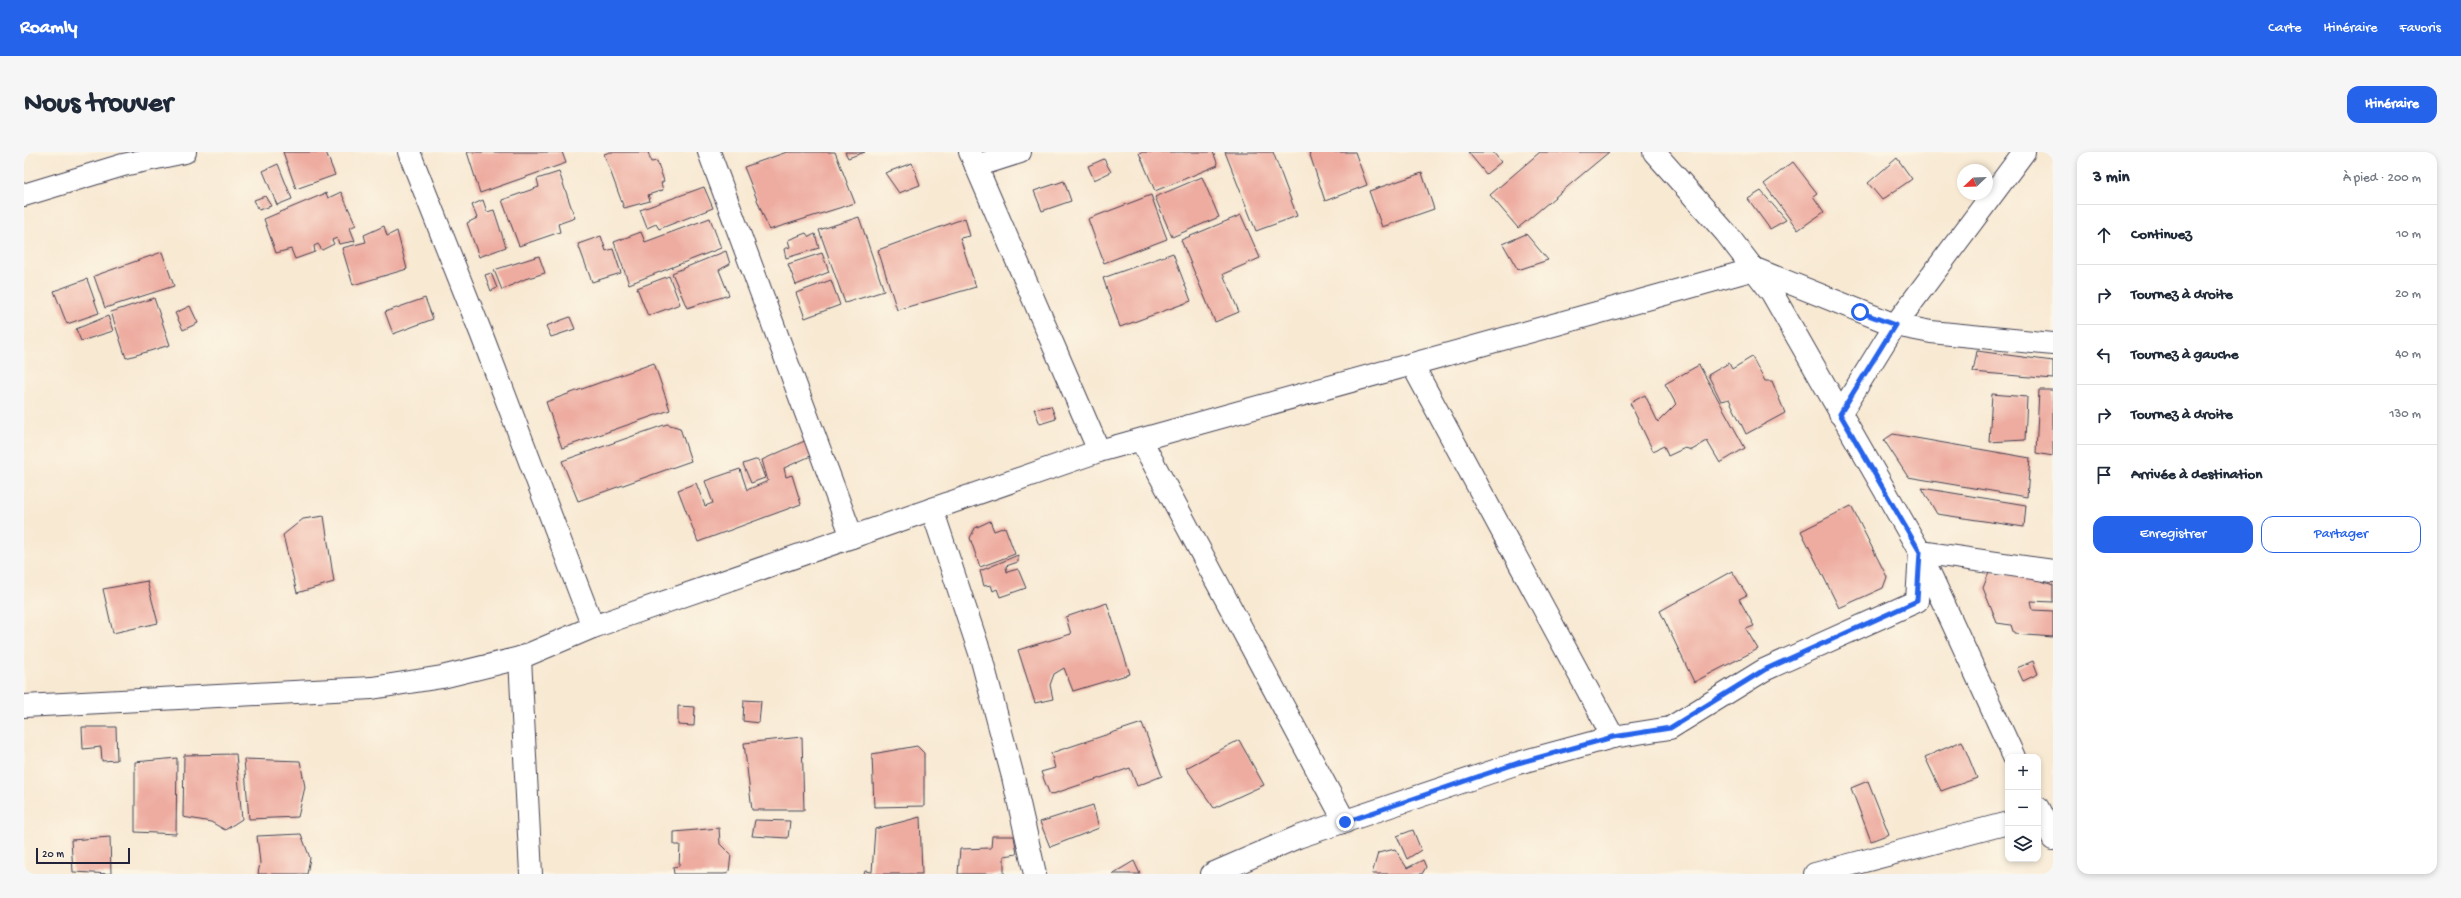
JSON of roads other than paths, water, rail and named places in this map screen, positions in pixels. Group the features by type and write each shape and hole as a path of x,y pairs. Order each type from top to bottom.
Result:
{"street":[{"path":"24,195 123,165 185,152"},
{"path":"409,152 481,333 592,627"},
{"path":"709,152 852,537"},
{"path":"1020,152 973,159 1099,451"},
{"path":"1654,152 1690,190 1755,269 1772,293 1920,552 2013,754"},
{"path":"1840,414 1895,325 2024,152"},
{"path":"24,706 372,688 442,677 520,658 592,627 1099,451 1755,269 1895,325 1931,332 2053,344"},
{"path":"1412,364 1613,737"},
{"path":"1141,440 1345,822"},
{"path":"932,509 980,653 1013,777 1035,874"},
{"path":"1212,874 1298,837 1518,763 1613,737 1670,728 1764,670 1917,601 1920,552"},
{"path":"1920,552 2053,571"},
{"path":"520,658 531,874"},
{"path":"2042,814 2053,840"},
{"path":"1815,874 2005,824"}]}
